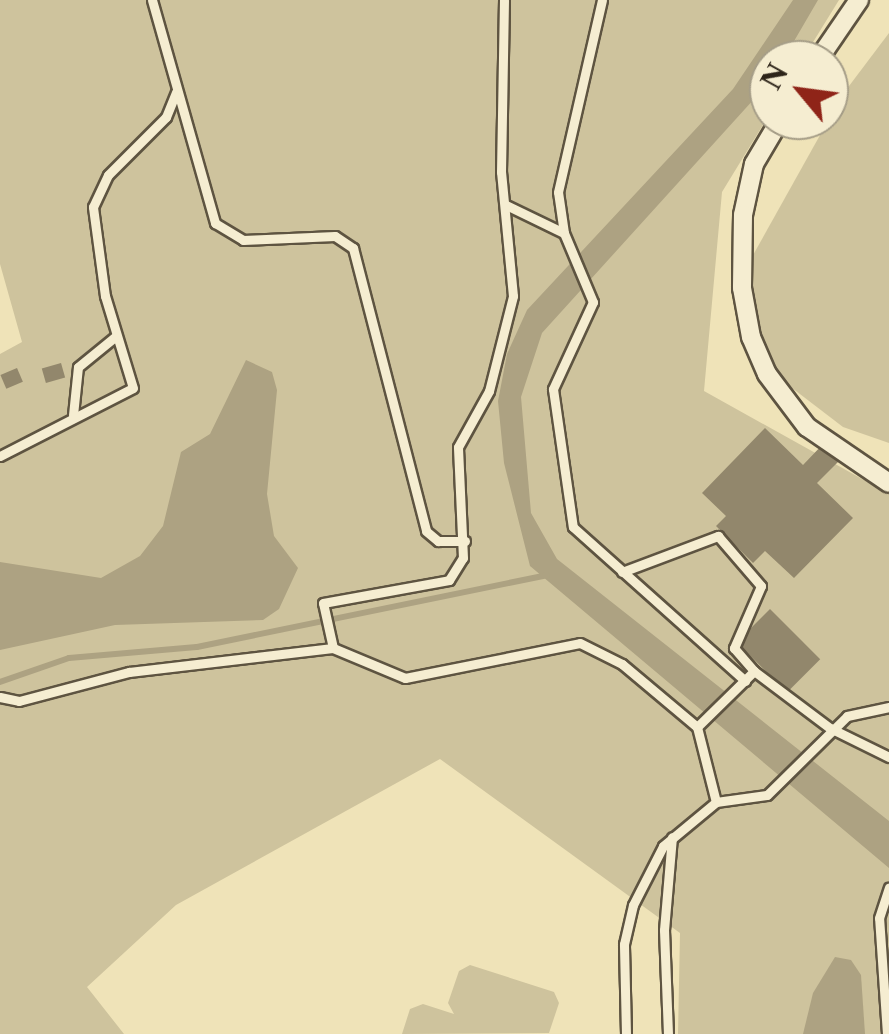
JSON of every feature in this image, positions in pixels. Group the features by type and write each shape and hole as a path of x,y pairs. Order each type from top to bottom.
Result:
{"street":[{"path":"832,40 859,0"},
{"path":"768,140 754,164 742,215 751,337 767,374 806,426 889,483"}],"lane":[{"path":"152,0 207,207 226,234 262,242 335,236 353,248 426,531 438,541 465,540"},
{"path":"334,648 323,602 449,580 465,540 458,447 489,390 511,313 504,0"},
{"path":"602,0 558,192 564,233 590,291 590,310 553,389 553,424 573,527 742,684"},
{"path":"0,456 73,414 130,393 96,239 96,193 166,117 177,90"},
{"path":"506,205 564,233"},
{"path":"73,414 78,367 116,336"},
{"path":"622,572 718,536 761,586 734,648 754,671 830,728 889,757"},
{"path":"0,697 18,701 112,675 334,648 405,678 580,643 622,664 697,727 716,802"},
{"path":"697,727 712,720 754,671"},
{"path":"626,1034 624,944 632,905 673,835 716,802 767,795 784,782 830,728 847,716 889,707"},
{"path":"668,1034 664,930 673,835"},
{"path":"887,1034 879,918 889,888"}],"shaded area":[{"path":"0,0 839,0 814,40 749,40 749,140 754,140 722,192 704,391 889,494 889,1034 678,1034 680,933 440,759 176,905 87,987 124,1034 0,1034 0,354 22,342 0,264"},
{"path":"793,0 818,0 795,40 766,40"},
{"path":"889,33 889,443 843,427 749,355 743,273 817,140 849,140 849,86"},
{"path":"749,65 749,105 542,333 521,397 531,513 557,559 889,821 889,868 530,566 504,463 498,401 507,354 527,310 733,89"},
{"path":"246,360 272,372 277,390 267,494 274,536 298,568 279,609 263,620 115,625 0,650 0,562 101,578 140,556 163,526 181,452 210,434"},
{"path":"835,957 851,960 861,975 865,1034 803,1034 813,993"},
{"path":"470,965 554,992 559,1003 549,1033 402,1034 410,1009 423,1004 454,1014 448,1003 459,971"}],"building":[{"path":"61,363 65,377 46,383 42,369"},
{"path":"17,368 23,382 6,389 0,375"},
{"path":"765,428 803,465 825,442 842,458 817,483 853,518 794,578 765,551 753,563 716,526 726,516 702,493"},
{"path":"770,609 820,659 787,692 737,642"}],"waterway":[{"path":"0,682 69,658 197,647 547,575"}]}
